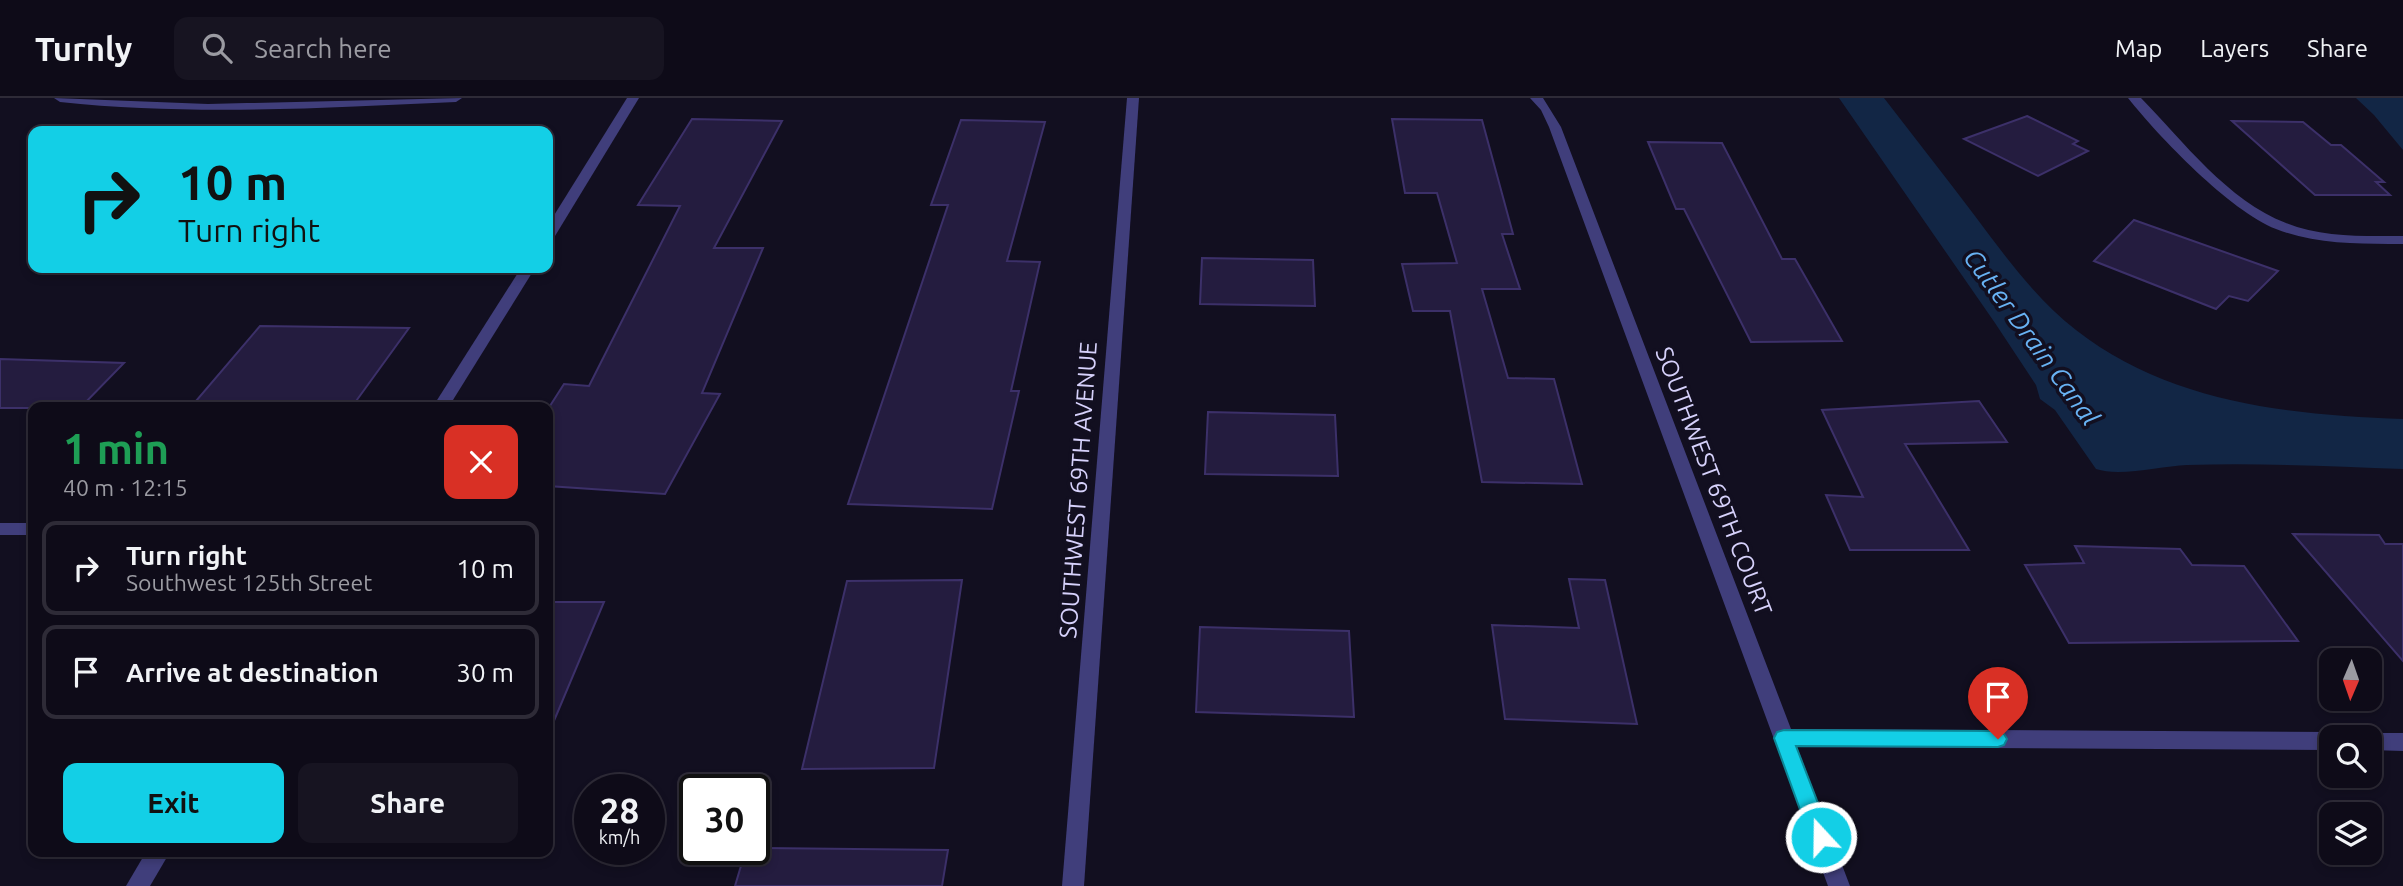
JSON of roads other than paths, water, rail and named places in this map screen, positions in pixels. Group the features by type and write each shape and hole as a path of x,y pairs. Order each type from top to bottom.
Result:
{"street":[{"path":"60,98 121,105 197,107 456,98"},
{"path":"553,228 633,98"},
{"name":"SOUTHWEST 69TH AVENUE","path":"1073,886 1133,98"},
{"name":"SOUTHWEST 69TH COURT","path":"1535,98 1545,109 1555,128 1839,886"},
{"path":"2134,98 2237,199 2278,225 2329,237 2403,240"},
{"path":"444,402 525,273"},
{"path":"0,529 28,529"},
{"path":"1784,738 2319,741"},
{"path":"2382,742 2403,742"},
{"path":"137,886 156,857"}],"water":[{"name":"Cutler Drain Canal","path":"1839,98 1884,98 2034,291 2061,318 2112,355 2150,374 2232,400 2317,414 2403,419 2403,469 2241,464 2187,465 2128,472 2096,469 2055,410 2040,399 2036,385 1995,323"},
{"path":"2356,98 2403,98 2403,150 2374,115"}]}
